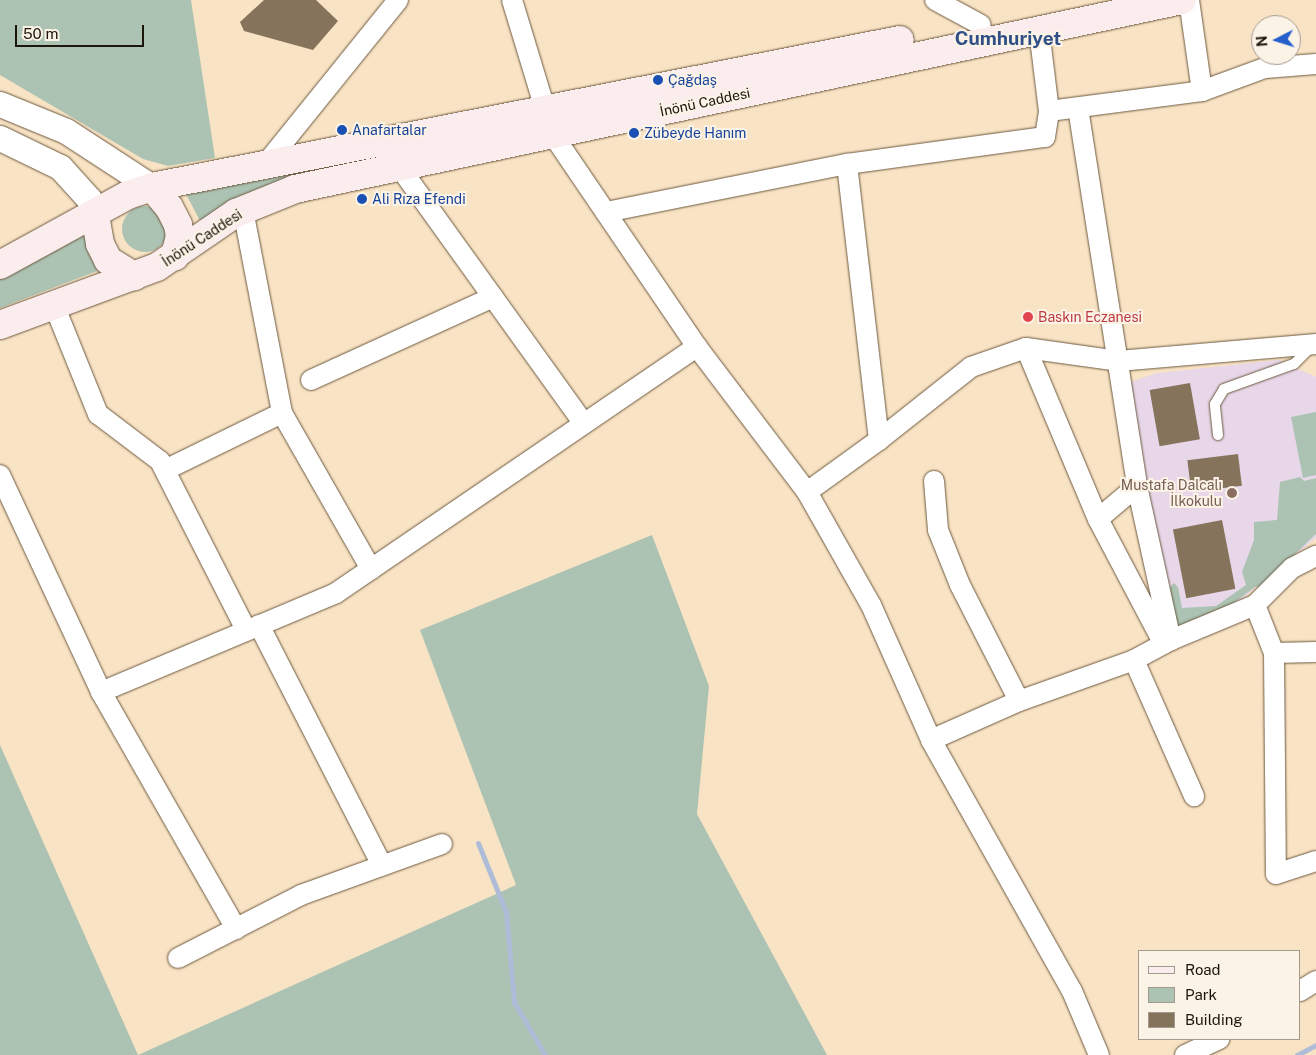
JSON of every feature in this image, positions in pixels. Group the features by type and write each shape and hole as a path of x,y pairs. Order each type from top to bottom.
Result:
{"main road":[{"name":"İnönü Caddesi","path":"140,191 543,108 981,25 1091,0"},
{"name":"İnönü Caddesi","path":"0,325 155,266 243,210 295,189 398,165 554,135 1182,0"},
{"path":"0,265 140,191 169,207 178,225 180,236 155,266 108,260 100,244 95,215"}],"street":[{"path":"265,165 398,0"},
{"path":"512,0 539,80 543,108 554,135 697,347 807,492 871,605 932,740 1050,950 1099,1055"},
{"path":"935,0 981,25"},
{"path":"1189,0 1202,91"},
{"path":"606,212 847,164 1045,137 1050,111 1039,30"},
{"path":"1050,111 1202,91 1265,68 1316,64"},
{"path":"0,104 66,131 140,191"},
{"path":"1078,108 1137,486 1168,642"},
{"path":"0,138 60,167 89,199 95,215"},
{"path":"847,164 880,440"},
{"path":"398,165 583,422"},
{"path":"243,210 282,413 371,569"},
{"path":"311,380 493,297"},
{"path":"54,305 98,414 160,461 382,866"},
{"path":"807,492 880,440 971,367 1026,348 1118,361 1314,344"},
{"path":"101,692 336,593 583,422 697,347"},
{"path":"1026,348 1098,519 1168,642"},
{"path":"165,470 282,413"},
{"path":"0,475 101,692 236,929"},
{"path":"934,481 938,530 960,585 1018,701"},
{"path":"1098,519 1137,486"},
{"path":"932,740 1018,701 1134,660 1168,642 1255,605 1292,568 1316,556"},
{"path":"1255,605 1274,653 1276,874 1316,862"},
{"path":"1274,653 1316,652"},
{"path":"1134,660 1194,796"},
{"path":"178,958 300,895 442,844"},
{"path":"1301,990 1316,981"},
{"path":"1185,1055 1217,1040"}],"lane":[{"path":"1218,435 1215,404 1224,389 1294,364 1314,344"}],"shaded area":[{"name":"Mustafa Dalcalı İlkokulu","path":"1279,360 1316,377 1316,538 1228,610 1173,629 1127,383 1157,373"}],"green space":[{"path":"0,0 191,0 215,158 168,166 143,159 0,75"},
{"path":"306,171 239,199 200,221 185,192"},
{"path":"140,206 150,206 164,216 168,229 164,242 158,248 150,252 140,252 126,242 122,234 122,224 132,210"},
{"path":"90,229 105,268 0,308 0,277"},
{"path":"1316,412 1316,475 1303,478 1291,417"},
{"path":"1300,477 1304,481 1316,478 1316,534 1269,579 1266,586 1255,587 1220,613 1182,626 1172,626 1169,588 1174,583 1178,587 1182,608 1216,606 1246,585 1242,572 1254,540 1254,522 1277,520 1280,482"},
{"path":"652,535 709,686 697,814 827,1055 138,1055 516,885 420,630"},
{"path":"0,745 138,1055 0,1055"}],"building":[{"path":"264,0 316,0 338,21 313,50 244,31 240,22"},
{"path":"1190,383 1200,439 1160,446 1150,390"},
{"name":"Mustafa Dalcalı İlkokulu","path":"1238,454 1242,486 1191,492 1187,460"},
{"path":"1222,520 1235,589 1186,598 1173,530"}],"waterway":[{"path":"478,843 506,912 514,1002 545,1055"},
{"path":"1297,1055 1316,1045"}],"place":[{"name":"Çağdaş","path":"658,80"},
{"name":"Anafartalar","path":"342,130"},
{"name":"Zübeyde Hanım","path":"634,133"},
{"name":"Ali Rıza Efendi","path":"362,199"},
{"name":"Baskın Eczanesi","path":"1028,317"},
{"name":"Mustafa Dalcalı İlkokulu","path":"1232,493"}],"district":[{"name":"Cumhuriyet","path":"1008,39"}]}
